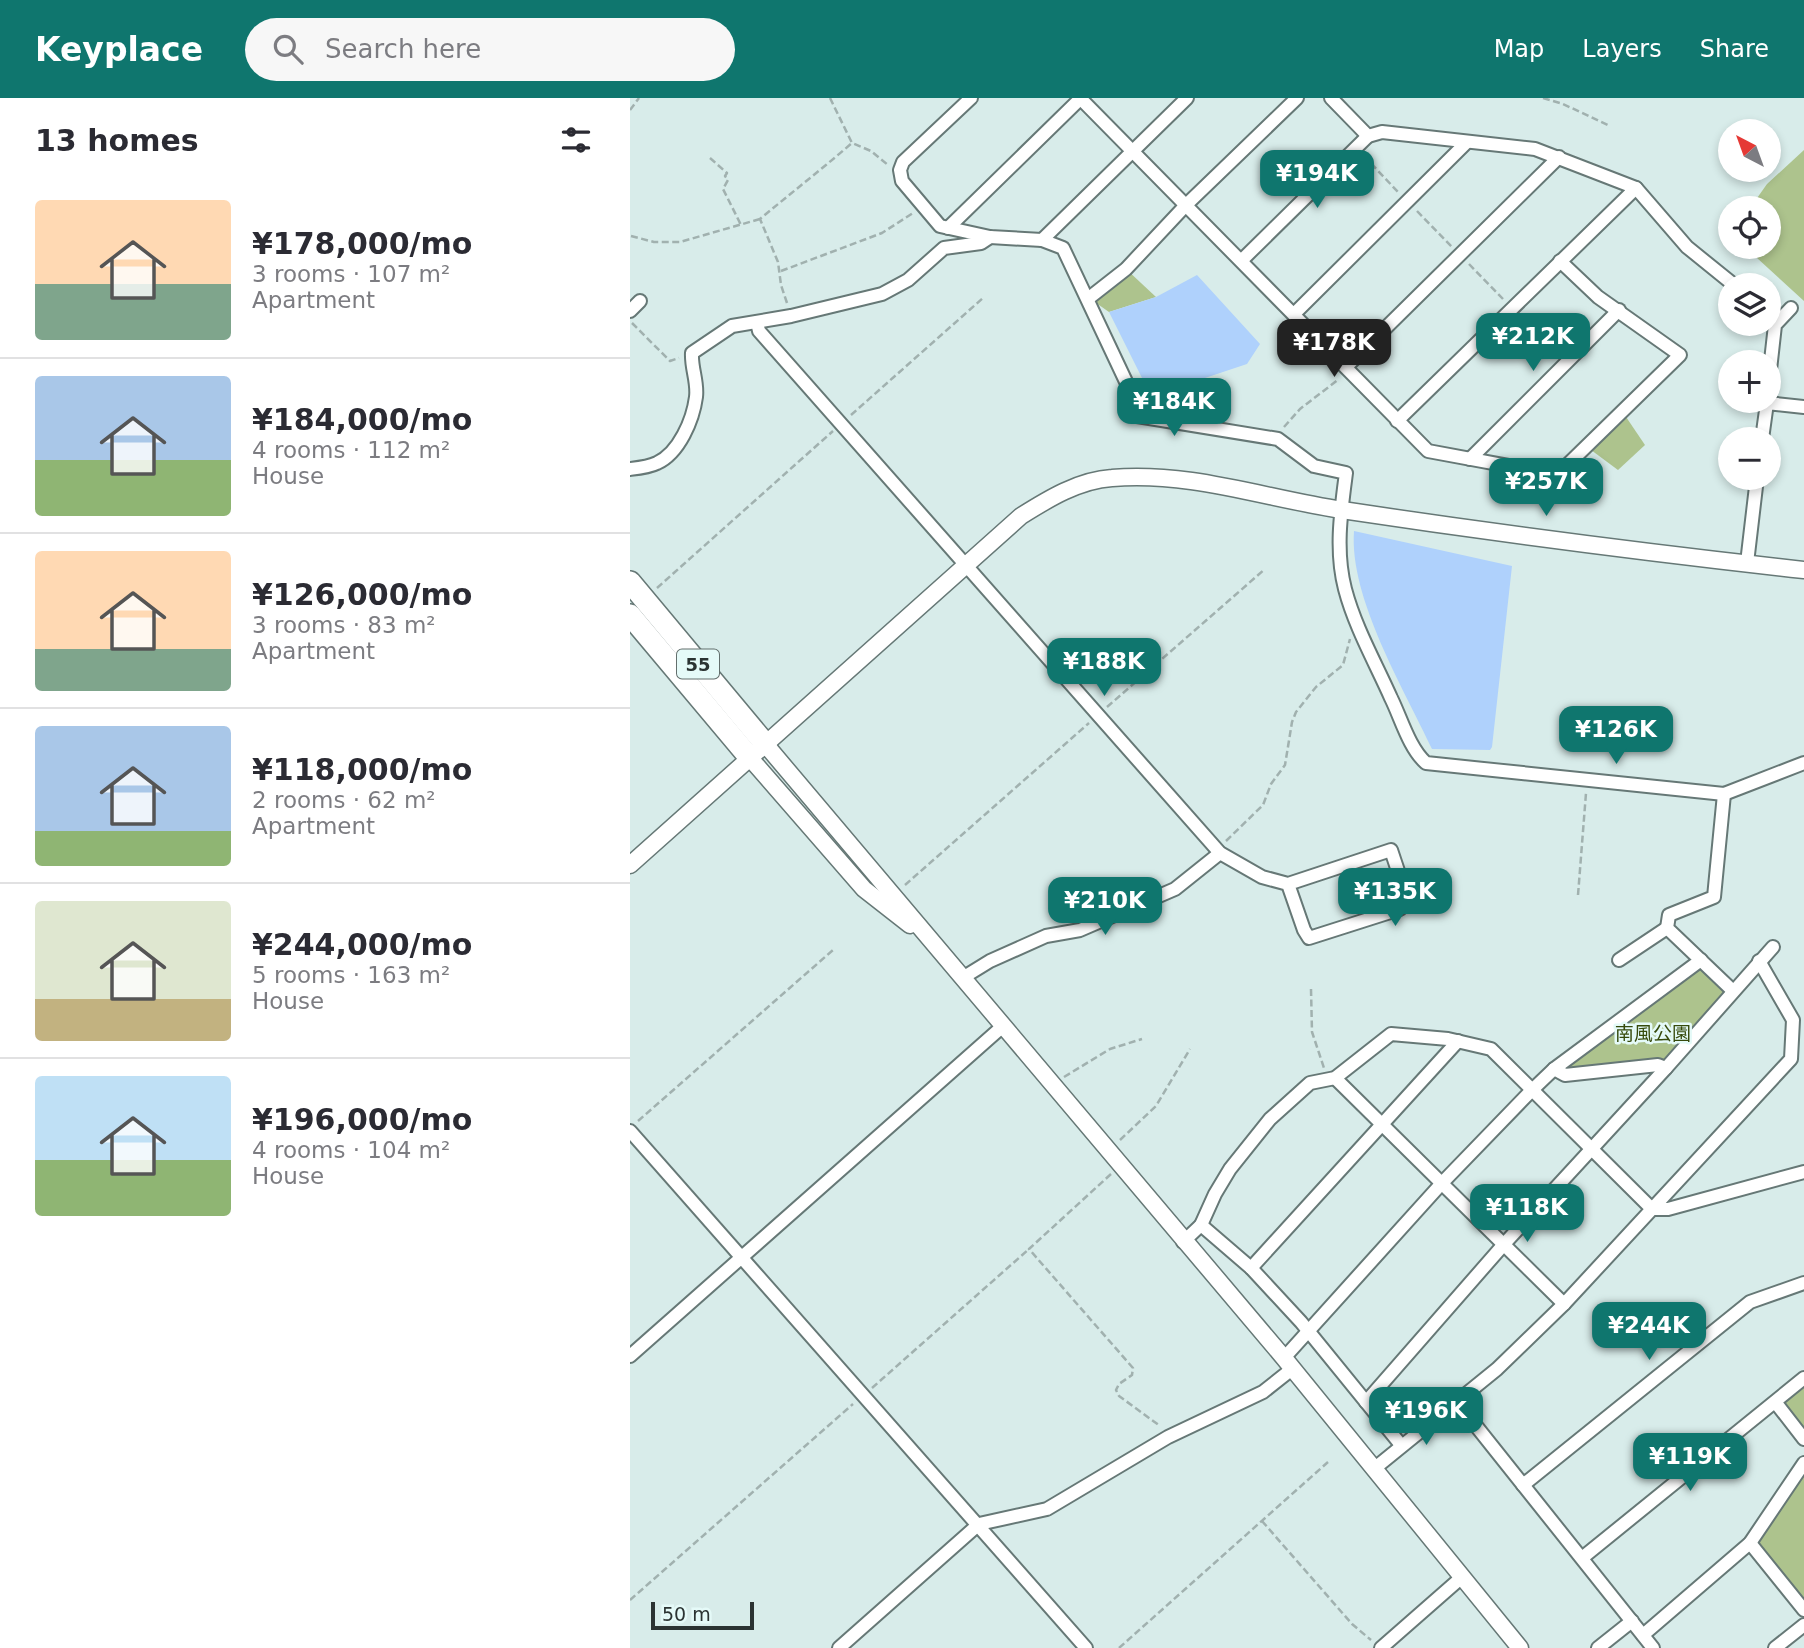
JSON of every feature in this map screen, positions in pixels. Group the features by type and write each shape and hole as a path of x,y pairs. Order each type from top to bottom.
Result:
{"main road":[{"name":"55","path":"630,582 758,751"},
{"name":"55","path":"630,615 758,751"}],"street":[{"path":"971,98 903,162 900,170 902,181 940,226 990,237 1042,240 1063,248 1089,298 1098,324 1129,388 1137,416 1278,439 1314,466 1346,472 1341,510 1341,562 1345,588 1356,622 1413,745 1426,763 1724,794 1804,764"},
{"path":"948,228 1081,98 1428,451 1558,475 1680,355 1598,297 1560,261"},
{"path":"1042,240 1187,98"},
{"path":"1089,298 1126,269 1186,205 1297,98"},
{"path":"1331,98 1368,136"},
{"path":"1242,260 1368,136 1382,132 1535,149 1636,188 1687,247 1719,273"},
{"path":"1293,314 1467,142"},
{"path":"1347,368 1559,158"},
{"path":"1397,421 1636,188"},
{"path":"630,469 657,464 676,448 687,428 696,399 692,356 699,347 732,326 791,316 882,294 908,279 944,247 981,243 990,237"},
{"path":"630,312 640,301"},
{"path":"1772,350 1775,325 1791,309"},
{"path":"1470,459 1619,310"},
{"path":"757,322 759,331 840,425 1220,853 1262,877 1288,884 1391,850 1407,898 1399,909 1309,938 1288,884"},
{"path":"1781,404 1804,407"},
{"path":"630,865 1021,516 1077,486 1111,478 1191,482 1341,510 1804,569"},
{"path":"1746,563 1755,490"},
{"path":"758,751 893,895 959,972 1375,1468 1520,1648"},
{"path":"758,751 864,889 907,923 959,972"},
{"path":"1619,960 1667,928 1670,915 1714,897 1724,794"},
{"path":"959,972 1045,936 1080,930 1175,889 1220,853"},
{"path":"1667,928 1732,990"},
{"path":"1366,1402 1505,1243 1773,947"},
{"path":"839,1648 979,1524 1047,1509 1168,1437 1264,1392 1288,1364 1313,1325 1442,1183 1531,1091 1554,1069 1701,960"},
{"path":"1375,1468 1497,1369 1564,1304 1791,1059 1793,1020 1759,961"},
{"path":"630,1356 1003,1026"},
{"path":"1183,1242 1201,1225 1215,1194 1252,1138 1310,1083 1331,1078 1391,1034 1458,1041 1491,1049 1652,1209 1668,1209 1804,1172"},
{"path":"1251,1268 1458,1041"},
{"path":"1554,1069 1565,1075 1658,1065 1666,1068"},
{"path":"1331,1078 1505,1243 1564,1304"},
{"path":"630,1130 1086,1648"},
{"path":"1201,1225 1251,1268 1309,1333 1401,1446"},
{"path":"1523,1485 1750,1302 1803,1286"},
{"path":"1582,1558 1804,1377"},
{"path":"1457,1402 1653,1648"},
{"path":"1776,1402 1804,1439"},
{"path":"1643,1635 1750,1543 1804,1463"},
{"path":"1750,1543 1804,1610"},
{"path":"1382,1648 1462,1577"},
{"path":"1598,1648 1632,1621"},
{"path":"1775,1648 1804,1625"}],"path":[{"path":"630,110 639,98"},
{"path":"830,98 852,143 881,158 892,168 900,170"},
{"path":"1543,98 1563,104 1608,125"},
{"path":"631,236 654,242 680,242 760,219 797,186 816,175 830,158 852,143"},
{"path":"1356,148 1513,309"},
{"path":"709,158 727,173 725,176 728,180 723,189 741,225"},
{"path":"781,271 883,233 916,213"},
{"path":"760,219 781,271 781,285 791,316"},
{"path":"644,599 983,298"},
{"path":"630,321 670,361 686,355 692,356"},
{"path":"1278,439 1293,415 1327,390 1347,368"},
{"path":"893,895 1265,569"},
{"path":"1220,853 1224,843 1263,805 1271,784 1285,765 1296,712 1316,687 1343,665 1356,622"},
{"path":"1578,895 1587,780"},
{"path":"630,1130 833,950"},
{"path":"1311,989 1312,1032 1331,1078"},
{"path":"1052,1085 1102,1053 1142,1039"},
{"path":"1108,1152 1156,1106 1191,1049"},
{"path":"630,1600 1120,1166"},
{"path":"1029,1249 1133,1368 1132,1375 1119,1384 1116,1390 1119,1396 1146,1414 1168,1437"},
{"path":"1119,1648 1328,1462"},
{"path":"1262,1521 1352,1624 1382,1648"}],"green space":[{"path":"1804,150 1804,301 1781,280 1781,273 1773,273 1758,259 1781,259 1781,196 1758,196 1769,182 1782,182 1782,170"},
{"path":"1126,269 1156,297 1109,312 1089,298"},
{"path":"1622,411 1645,445 1618,470 1587,447"},
{"name":"南風公園","path":"1701,960 1732,990 1666,1068 1565,1075 1554,1069"},
{"path":"1804,1378 1804,1439 1776,1403"},
{"path":"1804,1463 1804,1610 1750,1543"}],"water":[{"path":"1197,275 1260,344 1247,364 1151,396 1109,312 1156,297"},
{"path":"1354,531 1512,566 1490,750 1432,749 1369,614 1360,585"}]}
